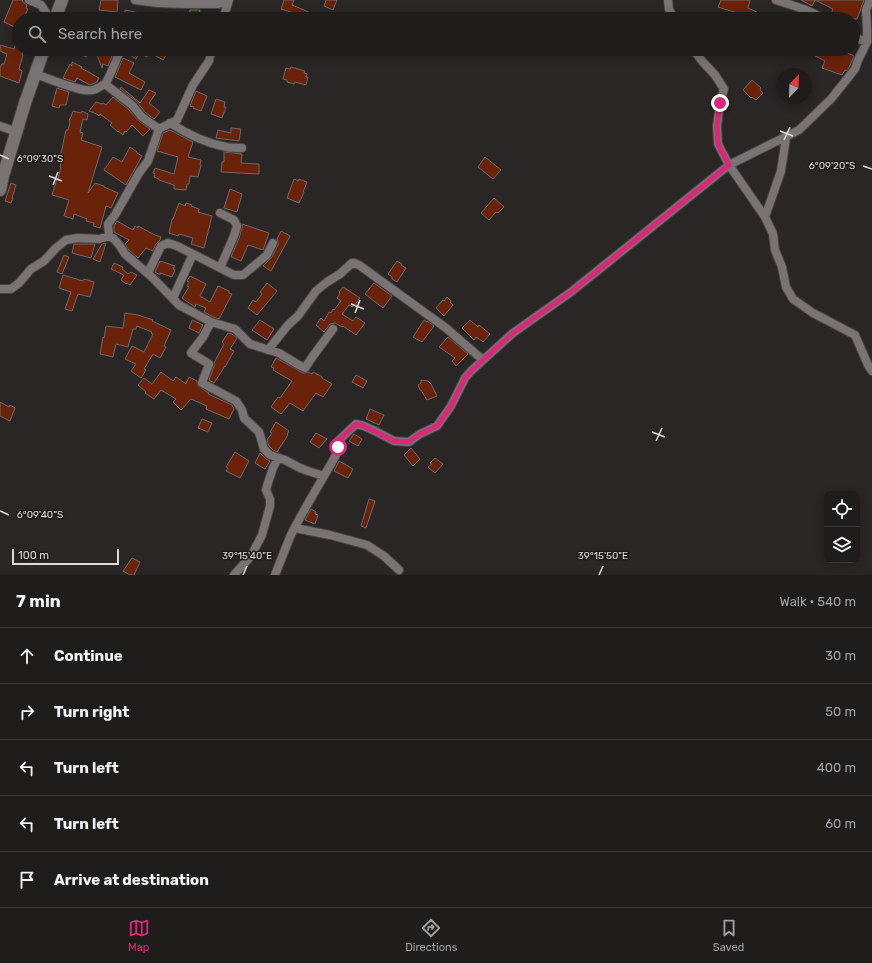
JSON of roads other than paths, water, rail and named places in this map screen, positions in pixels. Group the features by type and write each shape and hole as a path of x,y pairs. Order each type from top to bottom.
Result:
{"street":[{"path":"29,0 41,5 46,12"},
{"path":"58,12 62,0"},
{"path":"135,0 185,4 217,4 228,0"},
{"path":"225,12 228,0"},
{"path":"668,0 670,12"},
{"path":"776,0 812,12"},
{"path":"275,575 295,528 337,453 338,447 336,443 356,424 364,426 394,441 409,442 420,434 437,426 451,406 465,378 513,333 571,292 729,165 786,138 799,130 831,99 855,69 867,42 866,10 870,0"},
{"path":"860,40 867,42"},
{"path":"0,190 41,56"},
{"path":"35,74 68,86 94,90 105,84 118,56"},
{"path":"109,236 108,224 148,161 159,129 176,120 193,85 209,61 210,56"},
{"path":"698,56 715,74 724,89 720,103 717,126 718,144 729,165 765,217 773,234 775,250 782,267 786,287 794,299 813,312 855,335 872,371"},
{"path":"105,84 159,129"},
{"path":"170,123 186,133 226,148 242,148"},
{"path":"0,126 17,132"},
{"path":"765,217 782,171 786,138"},
{"path":"220,213 234,220 237,226 220,268"},
{"path":"0,289 11,289 19,283 31,269 44,261 66,240 78,238 99,239 109,236 114,239 125,254 148,273 179,305 211,322 235,329 250,344 278,353 305,368 333,329"},
{"path":"148,273 161,246 168,243 177,246 234,275 243,275 266,255 272,243"},
{"path":"173,298 193,254"},
{"path":"268,350 288,325 298,316 316,291 354,263 359,265 446,328 483,360"},
{"path":"211,322 203,337 191,353 210,364 202,383 236,401 242,410 244,418 259,432 264,449 270,455 285,460 300,468 324,476"},
{"path":"234,575 251,556 262,535 270,506 270,499 266,490 268,481 278,458"},
{"path":"295,528 330,535 366,545 384,556 399,570"}]}
